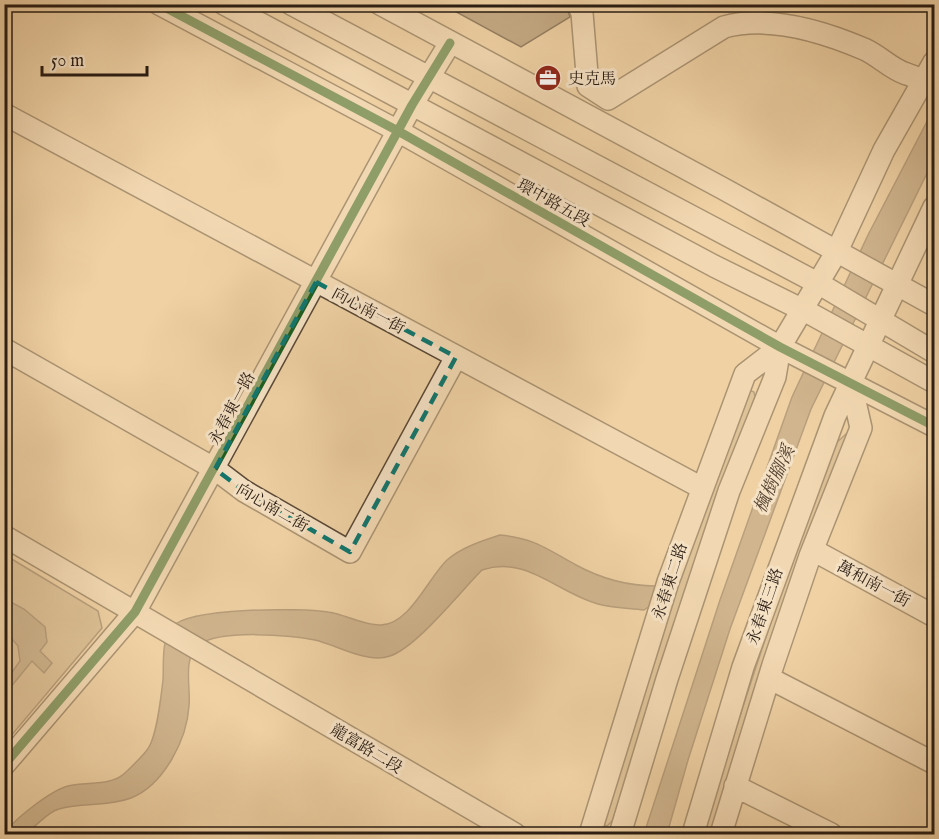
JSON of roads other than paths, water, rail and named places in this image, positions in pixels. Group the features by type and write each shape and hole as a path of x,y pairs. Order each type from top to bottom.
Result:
{"street":[{"name":"環中路五段","path":"159,4 398,131 784,349 934,426"},
{"name":"環中路五段","path":"224,4 934,382"},
{"path":"291,4 820,285 934,352"},
{"path":"380,4 934,305"},
{"path":"578,4 582,14 588,86 608,99 724,27 761,22 782,24 864,49 903,73 931,76"},
{"name":"永春東一路","path":"4,765 135,612 412,105 450,43"},
{"name":"永春東二路","path":"620,834 666,679 729,491 784,349 840,252 884,150 931,76"},
{"name":"向心南一街","path":"4,114 702,488"},
{"name":"永春東三路","path":"693,834 764,605 848,382 934,207"},
{"name":"向心南二街","path":"4,348 215,469 244,491 350,552 456,357"},
{"name":"永春東二路","path":"590,834 668,582 745,374 784,349"},
{"name":"永春東三路","path":"721,834 769,678 813,550 861,428 848,382"},
{"path":"4,536 135,612"},
{"name":"萬和南一街","path":"813,550 934,616"},
{"name":"龍富路二段","path":"135,612 515,834"},
{"path":"769,678 934,763"},
{"path":"735,786 831,834"}],"water":[{"name":"楓樹腳溪","path":"934,108 934,159 811,409 730,629 667,834 644,834 720,600 792,397 868,235"},
{"path":"500,535 531,542 585,570 605,577 635,585 656,586 661,598 644,610 603,605 527,571 513,567 498,567 482,570 425,631 401,651 390,656 372,658 362,656 315,640 290,636 238,635 209,640 199,645 191,657 188,673 189,706 184,732 172,760 154,783 131,798 113,803 59,809 23,834 5,834 24,814 52,793 68,786 105,782 119,777 145,753 153,736 158,716 166,639 172,627 182,620 222,612 295,610 334,613 375,625 391,623 410,609 440,568 453,555"},
{"path":"5,599 24,609 45,627 47,642 40,651 52,663 44,673 32,661 5,694 5,682 20,661 18,646 6,632 5,643"}],"place":[{"name":"史克馬","path":"548,78"}]}
